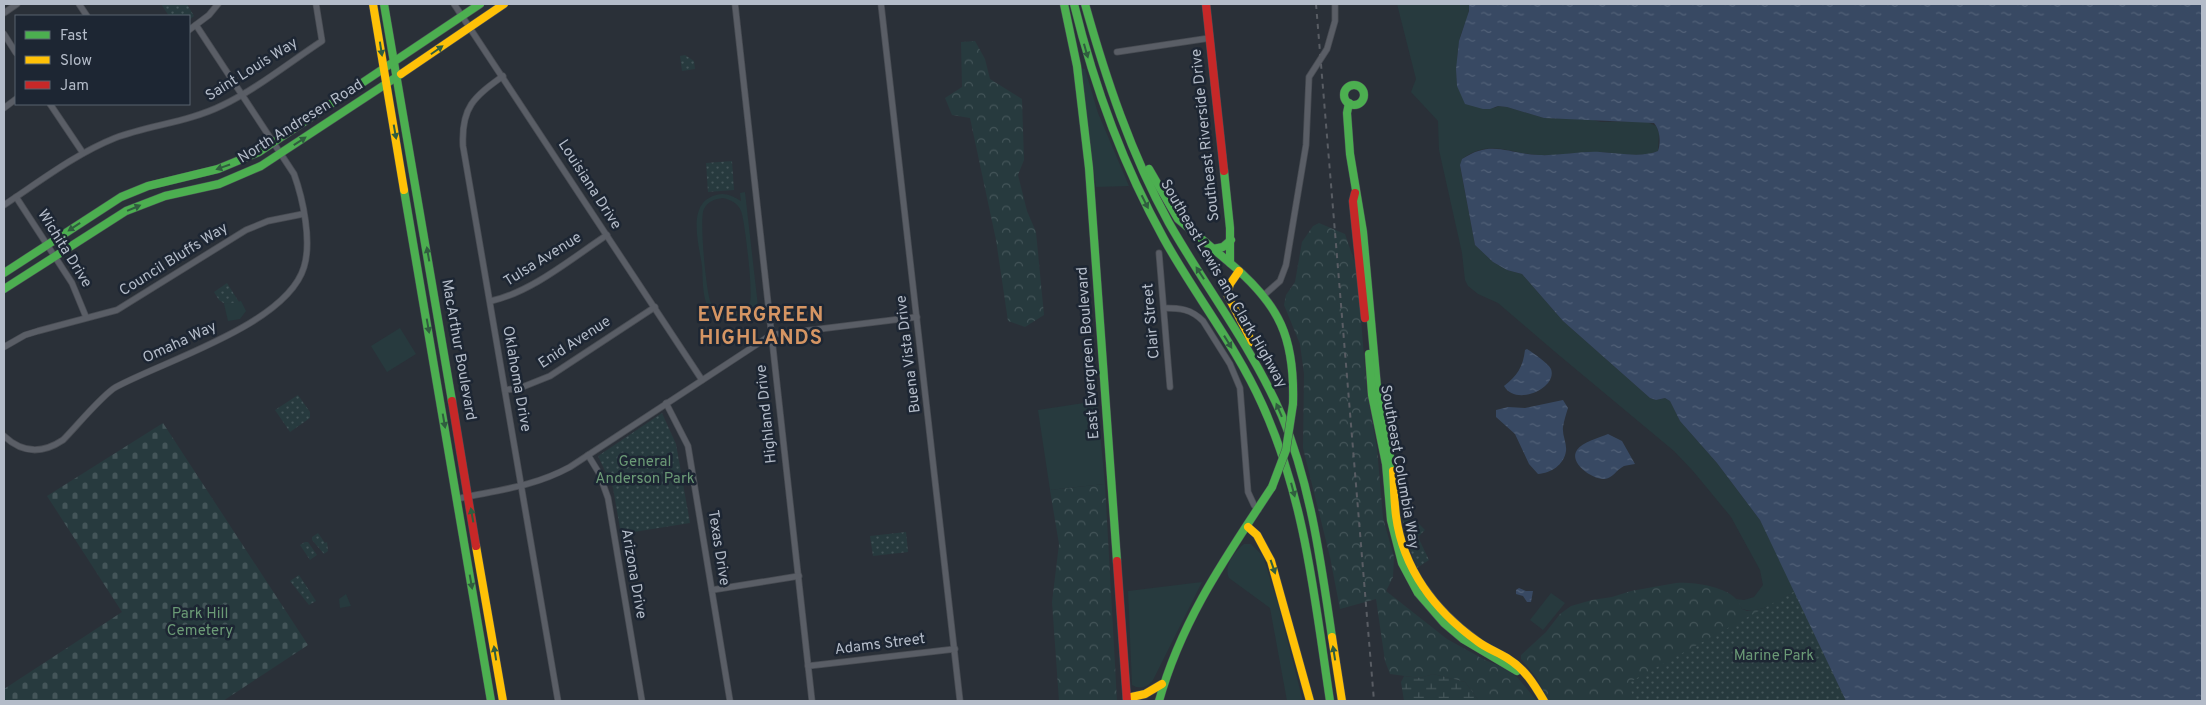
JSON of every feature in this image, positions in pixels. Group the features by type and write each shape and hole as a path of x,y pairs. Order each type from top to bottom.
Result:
{"main road":[{"name":"MacArthur Boulevard","path":"373,4 492,701"},
{"name":"MacArthur Boulevard","path":"384,4 504,701"},
{"name":"North Andresen Road","path":"4,273 121,197 148,186 218,170 239,162 274,142 384,70 480,4"},
{"name":"North Andresen Road","path":"4,289 126,211 165,196 205,188 240,176 281,153 397,78 504,4"},
{"name":"East Evergreen Boulevard","path":"1064,4 1078,74 1089,168 1127,700"},
{"name":"Southeast Lewis and Clark Highway","path":"1074,4 1106,113 1137,187 1164,240 1247,374 1276,436 1297,502 1330,701"},
{"name":"Southeast Lewis and Clark Highway","path":"1085,4 1099,57 1122,125 1169,222 1238,331 1270,390 1294,446 1307,493 1342,701"},
{"name":"Southeast Riverside Drive","path":"1206,4 1231,240 1230,263"},
{"name":"Southeast Columbia Way","path":"1349,103 1347,119 1355,193 1359,200 1363,232 1378,398 1392,462 1399,532 1407,558 1422,587 1441,611 1478,642 1509,659 1523,670 1544,701"},
{"path":"1122,125 1137,146 1175,215 1191,232 1230,263 1264,295 1276,314 1287,339 1293,368 1293,404 1286,450 1272,487 1199,601 1182,634 1162,684 1159,701"},
{"path":"1213,249 1224,247 1231,240"},
{"path":"1239,271 1230,284 1227,294 1253,345 1270,390"},
{"path":"1248,527 1256,534 1271,561 1310,701"},
{"path":"1127,700 1145,694 1162,684"}],"street":[{"path":"4,13 17,4"},
{"path":"79,4 86,15"},
{"path":"190,29 210,14 218,4"},
{"name":"Saint Louis Way","path":"4,205 83,153 113,139 208,112 243,94 322,41 316,4"},
{"name":"Louisiana Drive","path":"454,4 702,380"},
{"name":"Highland Drive","path":"735,4 812,701"},
{"name":"Buena Vista Drive","path":"881,4 960,701"},
{"path":"1264,295 1280,281 1286,265 1306,145 1309,77 1327,49 1335,21 1335,4"},
{"name":"Omaha Way","path":"4,436 14,446 40,451 54,446 63,440 114,388 233,332 279,302 297,283 304,268 308,250 299,188 294,174 196,25"},
{"path":"4,34 15,51"},
{"path":"1117,52 1210,38"},
{"name":"Oklahoma Drive","path":"503,76 478,95 471,103 465,116 463,129 464,146 558,701"},
{"path":"4,108 15,100"},
{"path":"51,105 83,153"},
{"name":"Wichita Drive","path":"16,196 72,283 86,317"},
{"name":"Council Bluffs Way","path":"4,347 24,336 86,317 117,310 246,230 268,221 303,214"},
{"name":"Tulsa Avenue","path":"491,301 507,298 521,291 607,235"},
{"name":"Clair Street","path":"1159,253 1170,387"},
{"name":"Enid Avenue","path":"505,390 520,388 550,376 655,307"},
{"path":"1164,308 1190,310 1197,315 1203,321 1236,376 1240,388 1248,492 1254,506 1258,510"},
{"path":"457,499 522,487 550,478 771,335 917,317"},
{"name":"Texas Drive","path":"666,403 688,446 730,701"},
{"name":"Arizona Drive","path":"588,455 599,473 606,492 642,701"},
{"path":"712,590 799,576"},
{"name":"Adams Street","path":"808,666 955,649"}],"green space":[{"path":"161,4 187,4 194,16 190,19 190,15 168,15"},
{"path":"1397,4 1469,4 1468,14 1459,42 1457,86 1495,108 1498,106 1507,107 1544,118 1589,119 1601,122 1645,121 1656,126 1659,133 1658,151 1644,155 1597,152 1539,155 1491,148 1482,149 1462,159 1460,166 1475,245 1493,262 1507,270 1522,274 1563,321 1650,398 1656,400 1665,398 1670,401 1680,421 1717,463 1760,520 1795,591 1763,608 1756,610 1742,609 1736,599 1744,600 1754,597 1763,585 1760,570 1731,517 1693,471 1674,451 1498,303 1478,294 1468,286 1465,280 1462,253 1439,150 1438,121 1411,92 1416,79"},
{"path":"975,41 985,59 990,79 1022,99 1024,160 1018,175 1027,211 1036,232 1044,315 1025,327 1008,321 996,240 970,118 952,115 945,98 962,87 961,42"},
{"path":"685,55 694,61 695,69 682,71 680,56"},
{"path":"1080,68 1085,69 1098,113 1129,186 1096,187"},
{"path":"732,161 734,190 708,192 706,163"},
{"path":"745,192 759,315 754,315 753,307 742,316 724,319 713,313 708,307 705,298 697,236 698,215 701,206 707,199 716,195 726,194 741,201 740,193","holes":["723,198 740,208 746,241 751,296 747,308 736,315 726,315 717,310 711,303 707,285 702,226 704,209 712,201"]},
{"path":"1319,223 1345,234 1357,269 1367,394 1377,448 1383,518 1394,557 1393,577 1386,591 1447,639 1485,660 1507,669 1518,678 1537,701 1479,701 1465,682 1433,674 1420,678 1390,674 1385,661 1376,599 1340,609 1330,557 1303,448 1304,374 1300,344 1284,305 1286,295 1295,282 1302,242 1313,226"},
{"path":"227,283 239,302 225,304 219,300 214,292"},
{"path":"241,301 246,311 240,319 228,321 224,304"},
{"path":"400,328 416,354 387,372 371,346"},
{"path":"298,395 310,412 310,418 290,432 275,410"},
{"path":"1097,401 1105,484 1050,490 1038,410"},
{"name":"General Anderson Park","path":"662,413 676,444 690,523 621,534 613,488 598,456"},
{"name":"Park Hill Cemetery","path":"163,423 308,645 223,701 4,701 4,689 122,612 47,496"},
{"path":"1105,484 1117,701 1059,701 1052,602 1059,544 1050,490"},
{"path":"1402,518 1417,522 1425,530 1418,537 1429,560 1417,568 1408,544"},
{"path":"906,532 908,552 873,556 870,536"},
{"path":"318,533 325,543 327,542 328,551 324,554 312,540 312,537"},
{"path":"308,542 317,555 310,560 300,545"},
{"path":"1244,544 1251,544 1263,556 1278,604 1303,701 1287,701 1270,608 1229,578 1229,564"},
{"path":"299,575 316,601 309,605 290,581"},
{"path":"1202,582 1153,680 1144,687 1132,685 1128,591"},
{"path":"1676,583 1699,584 1724,591 1737,600 1742,609 1747,611 1772,607 1828,701 1549,701 1536,677 1521,659 1521,655 1546,632 1560,614 1571,606 1592,600"},
{"name":"Marine Park","path":"1795,591 1846,701 1635,701 1628,683"},
{"path":"1551,593 1565,603 1543,630 1530,620"},
{"path":"346,594 351,606 340,608 339,599"},
{"path":"1433,674 1465,682 1479,701 1404,701 1401,682 1404,676 1420,678"}],"water":[{"path":"1469,4 2202,4 2202,701 1846,701 1760,520 1717,463 1680,421 1670,401 1665,398 1656,400 1650,398 1563,321 1522,274 1507,270 1493,262 1475,245 1460,165 1462,159 1473,153 1491,149 1539,155 1592,152 1645,154 1658,151 1660,140 1658,129 1654,123 1544,118 1507,107 1498,106 1483,109 1465,104 1457,86 1456,69 1459,41 1469,11"},
{"path":"1527,349 1550,367 1551,376 1548,383 1535,392 1517,395 1510,392 1504,386 1519,371 1525,350"},
{"path":"1563,400 1568,408 1563,427 1566,448 1565,456 1556,467 1548,472 1538,474 1529,464 1515,434 1496,417 1496,410 1508,407 1525,408"},
{"path":"1608,434 1622,441 1635,464 1624,466 1612,476 1600,479 1583,470 1575,455 1579,447"},
{"path":"1519,588 1533,591 1531,602 1527,602 1523,596 1516,594 1516,590"}],"railway":[{"path":"1316,4 1374,701"}],"traffic: fast":[{"path":"384,4 452,401"},
{"path":"4,273 121,197 148,186 218,169 259,152 480,4"},
{"path":"1064,4 1077,66 1089,168 1117,561"},
{"path":"1074,4 1100,95 1135,183 1176,260 1228,341 1252,383 1277,440 1289,476 1306,550 1330,701"},
{"path":"1085,4 1121,116 1155,197 1183,247 1257,366 1282,416 1308,497 1332,637"},
{"path":"4,289 126,211 165,196 219,184 261,166 401,74"},
{"path":"1354,85 1361,88 1364,95 1361,102 1354,105 1347,102 1344,95 1347,88 1354,85"},
{"path":"1349,103 1347,113 1350,154 1363,232 1378,398 1393,471"},
{"path":"1149,169 1178,219 1230,263"},
{"path":"1224,171 1230,228 1230,263 1261,293 1281,324 1291,360 1293,404"},
{"path":"404,190 491,701"},
{"path":"1213,249 1223,247 1231,240"},
{"path":"1369,354 1372,395 1386,464 1391,520 1402,563 1418,593 1444,623 1463,639 1517,671"},
{"path":"1272,487 1286,450 1293,404"},
{"path":"1159,701 1180,643 1193,616 1222,564 1272,487"}],"traffic: slow":[{"path":"373,4 404,190"},
{"path":"401,74 504,4"},
{"path":"1239,271 1230,284 1227,294 1252,342"},
{"path":"1393,471 1395,510 1400,535 1406,554 1423,587 1462,629 1480,643 1519,667 1533,683 1544,701"},
{"path":"1248,527 1257,535 1271,561 1310,701"},
{"path":"476,546 503,701"},
{"path":"1332,637 1342,701"},
{"path":"1127,698 1145,694 1162,684"}],"traffic: jam":[{"path":"1206,4 1224,171"},
{"path":"1355,193 1353,201 1365,318"},
{"path":"452,401 476,546"},
{"path":"1117,561 1127,701"}],"district":[{"name":"EVERGREEN HIGHLANDS","path":"761,328"}]}
